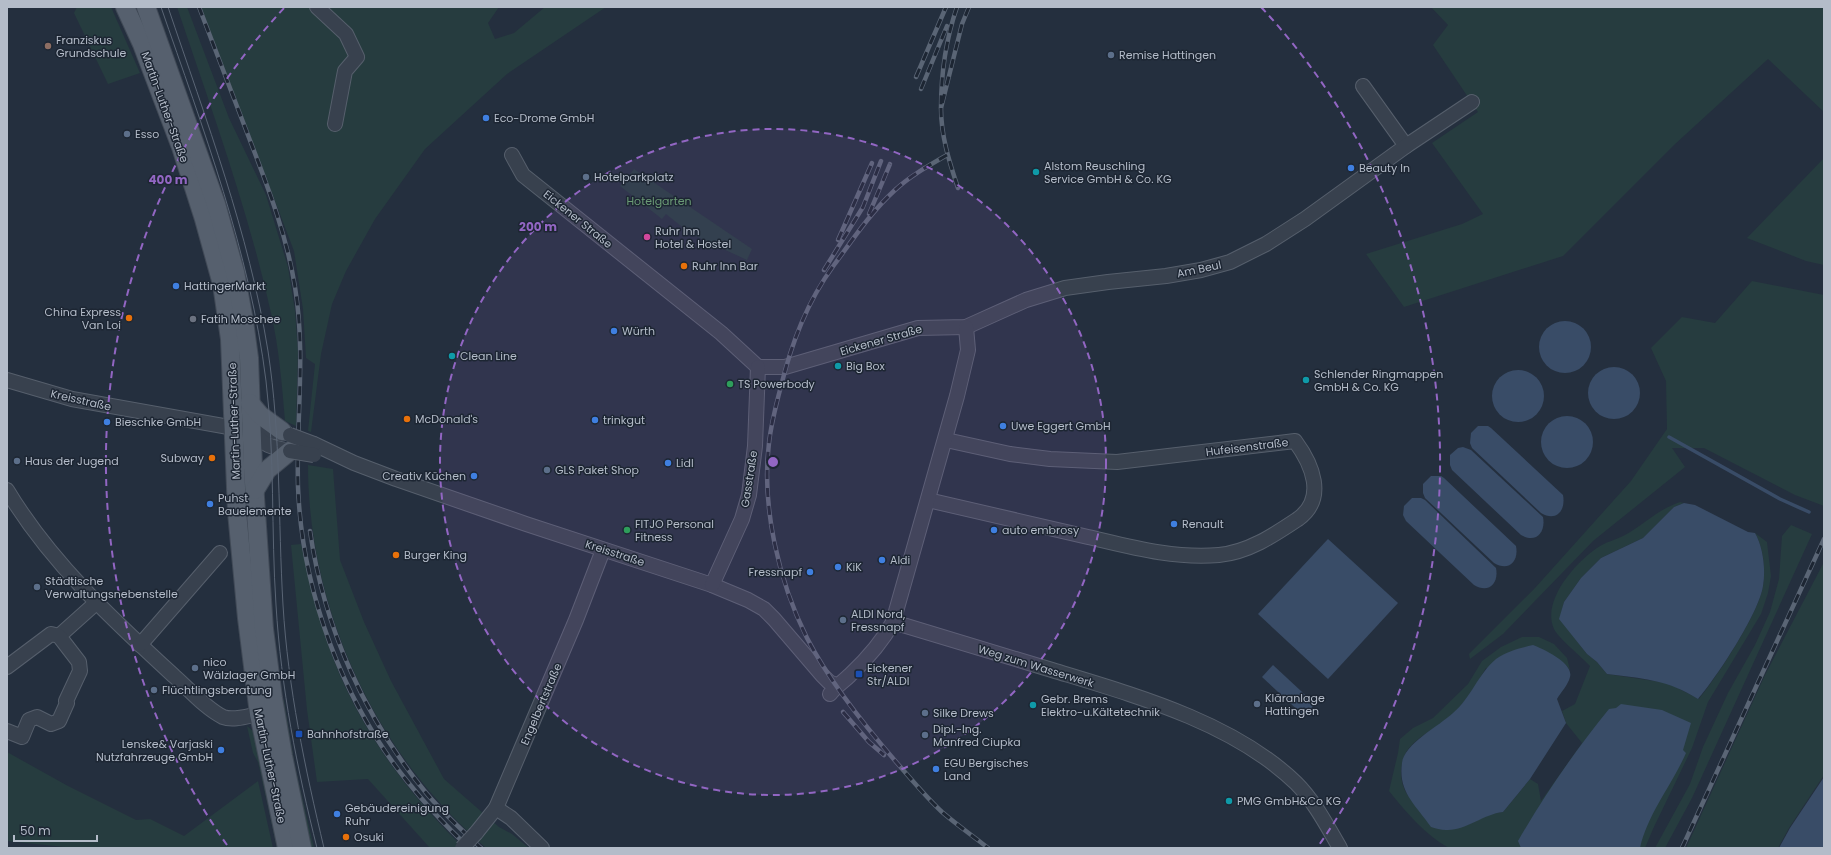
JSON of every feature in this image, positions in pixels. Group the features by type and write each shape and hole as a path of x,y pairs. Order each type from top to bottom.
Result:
{"main road":[{"name":"Martin-Luther-Straße","path":"125,7 142,44 187,166 222,284 242,430 255,490 264,629 273,698 302,848"},
{"name":"Martin-Luther-Straße","path":"146,7 203,165 226,237 235,272 247,340 250,403 235,452 242,570 259,714 287,848"},
{"path":"250,403 260,416 287,439 266,470 255,490"}],"street":[{"path":"317,7 346,34 356,57 345,71 335,124"},
{"path":"1363,86 1406,146"},
{"name":"Am Beul","path":"966,328 1026,300 1065,288 1166,276 1201,270 1230,262 1266,244 1305,219 1406,146 1472,102"},
{"name":"Eickener Straße","path":"512,155 523,175 721,333 758,367 785,367 918,328 966,328"},
{"path":"893,622 953,414 968,350 966,328"},
{"name":"Gasstraße","path":"712,585 742,519 749,495 755,446 758,367"},
{"name":"Kreisstraße","path":"7,380 72,399 242,430 271,433 314,450 603,550 712,585 748,600 764,609 829,682 833,690 846,679 874,650 884,638 893,622"},
{"name":"Kreisstraße","path":"242,430 262,443 272,447 287,439"},
{"name":"Hufeisenstraße","path":"928,500 1160,553 1181,555 1220,555 1247,548 1272,537 1301,517 1309,507 1314,494 1312,469 1305,454 1295,442 1117,462 1050,459 1010,454 946,440"},
{"path":"7,490 33,530 97,602 140,645 211,709 221,716 236,718 259,714"},
{"name":"Engelbertstraße","path":"462,848 488,820 496,808 576,620 603,550"},
{"path":"140,645 220,553"},
{"path":"59,636 97,602"},
{"name":"Weg zum Wasserwerk","path":"893,622 1134,696 1237,738 1297,784 1318,812 1340,848"},
{"path":"7,667 51,634 59,636 79,662 80,671 66,701 67,703 59,721 51,724 37,717 30,720 22,737 7,730"},
{"path":"496,808 525,831 542,848"}],"green space":[{"path":"77,7 111,7 140,73 108,84 74,13"},
{"path":"177,7 187,7 229,118 266,195 288,267 295,311 298,352 296,426 285,421 276,340 262,274 216,121"},
{"path":"201,7 499,7 488,23 495,39 514,33 545,7 606,7 507,74 425,149 375,219 346,271 332,304 321,354 311,432 308,431 315,364 306,358 303,309 294,251"},
{"path":"1431,7 1824,7 1824,112 1768,59 1674,145 1563,256 1404,307 1366,254 1462,224 1483,214 1432,143 1478,112 1433,45 1448,25"},
{"path":"1824,158 1824,265 1806,261 1747,238"},
{"name":"Hotelgarten","path":"634,169 752,249 747,260 691,234 666,214 662,219 620,186"},
{"path":"1752,281 1824,295 1824,506 1795,495 1704,448 1672,448 1685,467 1593,541 1503,634 1470,659 1469,654 1535,588 1631,481 1667,429 1666,381 1651,348 1682,317 1715,323"},
{"path":"308,465 333,469 340,560 364,622 391,681 444,779 499,827 512,834 529,848 486,848 458,822 432,794 405,759 380,722 359,682 341,641 327,598 317,554 310,510"},
{"path":"1680,502 1684,503 1674,507 1643,538 1601,558 1581,578 1564,602 1560,619 1587,654 1597,662 1607,674 1668,683 1699,699 1726,661 1754,612 1760,598 1764,573 1762,551 1755,533 1767,542 1771,576 1768,593 1761,614 1708,702 1692,748 1645,848 1449,848 1440,843 1416,822 1389,791 1400,739 1413,728 1433,718 1468,684 1482,661 1501,647 1522,637 1539,637 1554,644 1567,658 1570,670 1565,664 1486,668 1460,707 1444,721 1419,738 1409,748 1404,758 1401,770 1402,783 1406,793 1412,801 1430,813 1462,827 1492,813 1503,812 1530,779 1538,784 1541,801 1582,743 1566,723 1562,711 1575,704 1590,666 1556,633 1554,629 1551,618 1552,606 1556,595 1571,572 1597,548 1625,535 1658,513"},
{"path":"1791,525 1812,534 1692,798 1665,848 1655,848 1690,784 1703,747 1728,693 1755,645 1770,612 1779,579 1782,536"},
{"path":"301,544 312,590 325,634 335,663 359,715 390,763 407,785 444,828 464,848 430,848 368,779 317,782 307,710 291,545"},
{"path":"1824,562 1824,775 1789,828 1778,848 1686,848 1765,675"},
{"path":"284,700 295,766 314,848 309,848 279,701"},
{"path":"247,726 254,732 280,848 277,848 258,762 253,753"},
{"path":"7,752 68,786 136,820 150,819 184,836 258,781 273,848 74,848 7,841"}],"water":[{"path":"1565,321 1575,323 1583,329 1589,337 1591,347 1589,357 1583,365 1575,371 1565,373 1555,371 1547,365 1541,357 1539,347 1541,337 1547,329 1555,323"},
{"path":"1614,367 1624,369 1632,375 1638,383 1640,393 1638,403 1632,411 1624,417 1614,419 1604,417 1596,411 1590,403 1588,393 1590,383 1596,375 1604,369"},
{"path":"1518,370 1528,372 1536,378 1542,386 1544,396 1542,406 1536,414 1528,420 1518,422 1508,420 1500,414 1494,406 1492,396 1494,386 1500,378 1508,372"},
{"path":"1567,416 1577,418 1585,424 1591,432 1593,442 1591,452 1585,460 1577,466 1567,468 1557,466 1549,460 1543,452 1541,442 1543,432 1549,424 1557,418"},
{"path":"1478,426 1488,426 1491,428 1563,495 1563,506 1559,513 1551,516 1541,513 1472,448 1470,443 1471,433"},
{"path":"1463,447 1471,450 1543,517 1543,527 1539,535 1531,538 1521,535 1452,470 1450,465 1450,455 1458,448"},
{"path":"1431,476 1441,476 1444,478 1516,546 1516,556 1512,564 1504,566 1494,563 1425,498 1423,493 1423,484"},
{"path":"1412,498 1421,498 1425,500 1496,568 1496,578 1492,586 1484,588 1474,585 1406,521 1403,515 1404,506"},
{"path":"1684,503 1695,505 1748,532 1755,533 1762,551 1764,565 1763,586 1754,612 1726,661 1698,699 1665,684 1607,674 1597,662 1587,654 1559,619 1564,602 1581,578 1601,558 1643,538 1674,507"},
{"path":"1328,539 1398,603 1328,679 1258,614"},
{"path":"1533,645 1557,657 1563,662 1570,672 1568,683 1557,699 1566,723 1530,779 1503,812 1496,813 1453,830 1444,830 1431,827 1405,790 1401,773 1404,756 1415,742 1459,707 1484,672 1496,659 1509,652"},
{"path":"1273,665 1315,704 1304,716 1262,677"},
{"path":"1621,704 1662,710 1691,723 1683,750 1686,753 1654,811 1640,848 1521,848 1518,841 1561,773 1609,709 1616,708"},
{"path":"1824,777 1824,848 1779,848 1790,828"}],"waterway":[{"path":"1669,437 1780,499 1809,512"}],"tram line":[{"path":"161,7 223,191 249,285 259,333 266,381 271,437 278,636 291,728 317,848"},
{"path":"168,7 225,177 250,263 260,307 268,351 275,415 285,636 298,728 324,848"}],"railway":[{"path":"199,7 271,196 292,268 300,337 298,487 301,526 317,604 330,643 345,680 363,716 407,781 445,824 469,848"},
{"path":"916,77 946,7"},
{"path":"957,7 945,57 941,108 962,24 969,7"},
{"path":"921,89 947,26"},
{"path":"941,108 942,129 958,188"},
{"path":"947,155 913,176 886,198 855,236 824,279 808,308 795,338 785,370 771,429 767,467 768,492 774,543 788,593 807,638 816,654 860,719 885,749 942,812 988,848"},
{"path":"824,270 863,207 881,161"},
{"path":"838,240 872,163"},
{"path":"869,214 890,164"},
{"path":"310,531 325,602 350,671 366,703 405,765 427,794 481,848"},
{"path":"1682,848 1824,539"},
{"path":"843,712 869,742 884,755"}],"place":[{"name":"Franziskus Grundschule","path":"48,46"},
{"name":"Remise Hattingen","path":"1111,55"},
{"name":"Eco-Drome GmbH","path":"486,118"},
{"name":"Esso","path":"127,134"},
{"name":"Beauty In","path":"1351,168"},
{"name":"Alstom Reuschling Service GmbH & Co. KG","path":"1036,172"},
{"name":"Hotelparkplatz","path":"586,177"},
{"name":"Ruhr Inn Hotel & Hostel","path":"647,237"},
{"name":"Ruhr Inn Bar","path":"684,266"},
{"name":"HattingerMarkt","path":"176,286"},
{"name":"China Express Van Loi","path":"129,318"},
{"name":"Fatih Moschee","path":"193,319"},
{"name":"Würth","path":"614,331"},
{"name":"Clean Line","path":"452,356"},
{"name":"Big Box","path":"838,366"},
{"name":"Schlender Ringmappen GmbH & Co. KG","path":"1306,380"},
{"name":"TS Powerbody","path":"730,384"},
{"name":"McDonald's","path":"407,419"},
{"name":"trinkgut","path":"595,420"},
{"name":"Bieschke GmbH","path":"107,422"},
{"name":"Uwe Eggert GmbH","path":"1003,426"},
{"name":"Subway","path":"212,458"},
{"name":"Haus der Jugend","path":"17,461"},
{"name":"Lidl","path":"668,463"},
{"name":"GLS Paket Shop","path":"547,470"},
{"name":"Creativ Küchen","path":"474,476"},
{"name":"Puhst Bauelemente","path":"210,504"},
{"name":"Renault","path":"1174,524"},
{"name":"FITJO Personal Fitness","path":"627,530"},
{"name":"auto embrosy","path":"994,530"},
{"name":"Burger King","path":"396,555"},
{"name":"Aldi","path":"882,560"},
{"name":"KiK","path":"838,567"},
{"name":"Fressnapf","path":"810,572"},
{"name":"Städtische Verwaltungsnebenstelle","path":"37,587"},
{"name":"ALDI Nord, Fressnapf","path":"843,620"},
{"name":"nico Wälzlager GmbH","path":"195,668"},
{"name":"Eickener Str/ALDI","path":"859,674"},
{"name":"Flüchtlingsberatung","path":"154,690"},
{"name":"Kläranlage Hattingen","path":"1257,704"},
{"name":"Gebr. Brems Elektro-u.Kältetechnik","path":"1033,705"},
{"name":"Silke Drews","path":"925,713"},
{"name":"Bahnhofstraße","path":"299,734"},
{"name":"Dipl.-Ing. Manfred Ciupka","path":"925,735"},
{"name":"Lenske& Varjaski Nutzfahrzeuge GmbH","path":"221,750"},
{"name":"EGU Bergisches Land","path":"936,769"},
{"name":"PMG GmbH&Co KG","path":"1229,801"},
{"name":"Gebäudereinigung Ruhr","path":"337,814"},
{"name":"Osuki","path":"346,837"}]}
